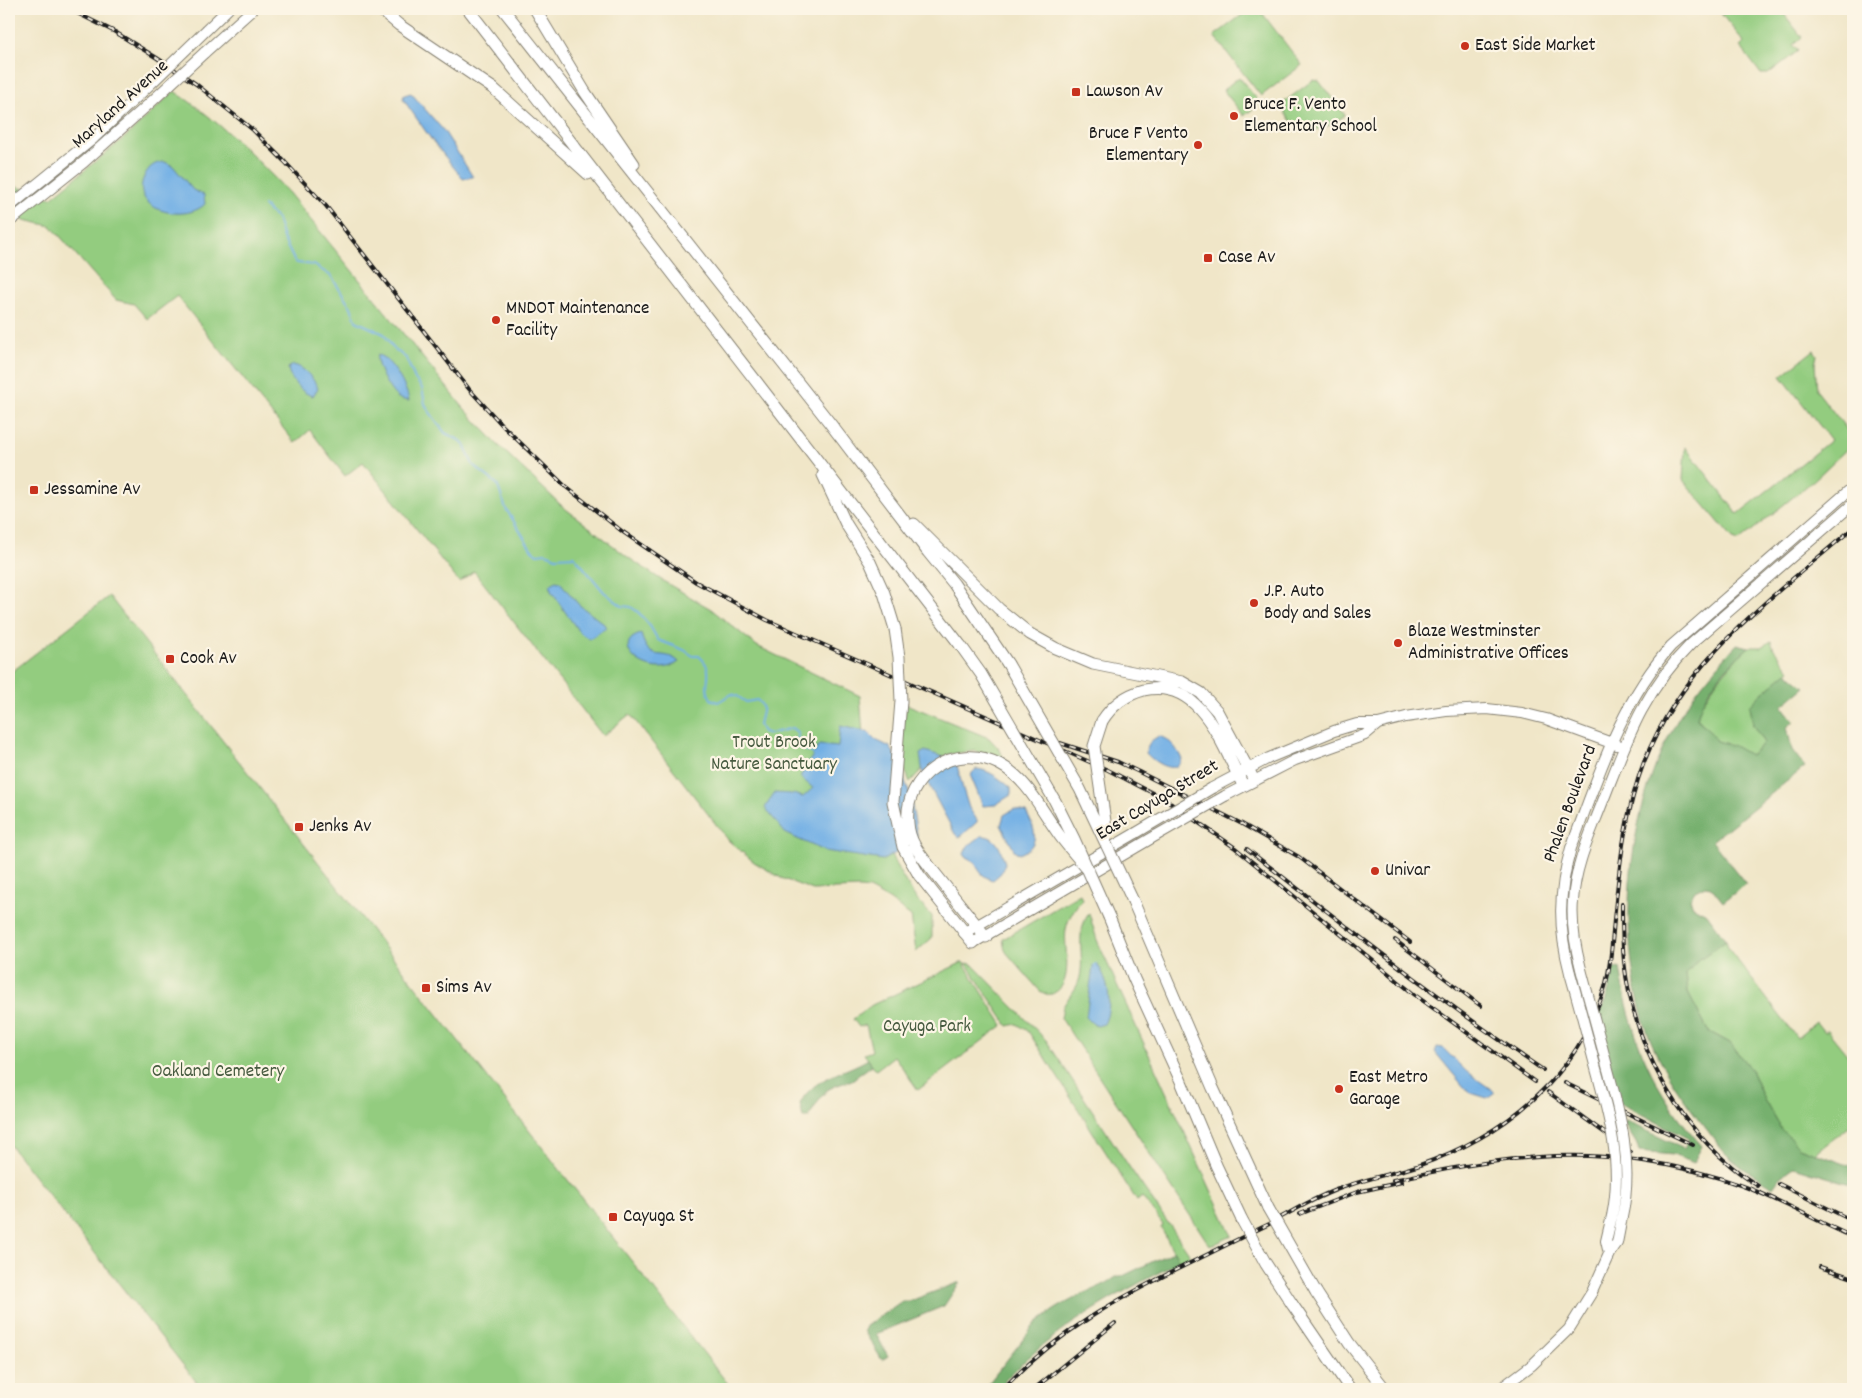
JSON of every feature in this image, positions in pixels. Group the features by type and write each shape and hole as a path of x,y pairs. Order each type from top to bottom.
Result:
{"highway":[{"path":"380,9 399,25 494,89 570,156 618,204"},
{"path":"468,9 981,674 1039,772 1074,839 1134,979 1180,1078 1216,1165 1242,1220 1266,1264 1350,1389"},
{"path":"503,9 788,368 959,591 1008,664 1080,789 1111,854 1213,1088 1268,1208 1316,1292 1349,1343 1385,1389"},
{"path":"535,9 574,75 672,222"},
{"path":"815,457 846,524 863,550 884,593 895,629 899,657 901,701 893,802 898,834 919,875 973,943"},
{"path":"877,485 998,609 1030,634 1055,648 1093,664 1182,682 1201,693 1217,712 1254,780"},
{"path":"1111,854 1094,746 1102,721 1116,704 1128,696 1141,691 1156,689 1179,693 1190,699 1205,714 1244,785"},
{"path":"986,937 918,852 909,831 908,812 912,794 919,781 928,771 942,762 958,757 970,756 988,759 1000,764 1022,782 1045,811 1060,835 1089,871"}],"main road":[{"name":"Maryland Avenue","path":"9,207 94,138 228,9"},
{"name":"Maryland Avenue","path":"13,218 91,156 204,52 254,9"},
{"name":"Phalen Boulevard","path":"1500,1389 1536,1361 1568,1329 1593,1290 1609,1254 1617,1243 1614,1142 1606,1103 1564,949 1560,924 1560,898 1571,848 1621,720 1636,692 1658,660 1853,487"},
{"name":"Phalen Boulevard","path":"1617,1216 1626,1202 1625,1142 1617,1101 1575,945 1573,920 1575,882 1581,856 1624,748 1647,698 1680,655 1853,504"},
{"name":"East Cayuga Street","path":"964,933 1248,768 1310,740 1357,724 1378,724 1406,717 1446,711 1487,709 1522,713 1546,719 1624,748"},
{"name":"East Cayuga Street","path":"973,943 1244,785 1317,751 1365,735 1378,724"}],"green space":[{"path":"1250,9 1259,9 1302,65 1261,96 1214,36"},
{"path":"1717,9 1780,9 1802,37 1793,45 1798,51 1768,74 1761,74 1740,46 1744,42"},
{"path":"1239,77 1260,103 1244,116 1223,90"},
{"path":"1313,80 1319,81 1345,115 1323,128 1310,130 1298,127 1279,106"},
{"name":"Trout Brook Nature Sanctuary","path":"174,91 205,113 234,138 288,192 463,407 495,442 562,506 629,558 663,581 711,609 757,646 860,696 869,809 900,873 917,900 932,916 932,938 916,952 911,916 889,900 869,889 813,890 781,878 754,862 729,841 630,714 603,736 474,571 459,582 363,462 345,476 310,430 295,443 177,296 147,319 134,304 116,300 51,226 24,220 9,214 9,184 51,198 129,134"},
{"path":"1814,350 1817,355 1815,364 1817,391 1852,436 1850,446 1813,481 1739,541 1733,539 1683,480 1685,447 1738,514 1831,440 1781,376"},
{"name":"Oakland Cemetery","path":"109,596 732,1389 202,1389 9,1144 9,674"},
{"path":"1771,641 1774,649 1790,670 1760,695 1753,725 1764,743 1749,755 1734,746 1717,741 1697,718 1700,707 1716,682 1738,657 1749,647 1762,647"},
{"path":"1737,644 1749,647 1717,679 1705,698 1697,719 1717,741 1734,746 1750,755 1764,743 1753,725 1750,706 1787,672 1805,687 1782,706 1794,721 1787,727 1792,750 1805,767 1712,841 1746,884 1723,902 1711,887 1705,886 1695,891 1690,899 1694,908 1707,914 1726,940 1697,961 1686,974 1688,993 1708,1031 1730,1043 1751,1070 1764,1100 1781,1129 1799,1147 1853,1167 1853,1185 1794,1167 1780,1177 1773,1187 1732,1160 1719,1146 1672,1082 1651,1042 1636,989 1630,948 1629,906 1632,864 1639,822 1650,781 1665,743 1685,708 1703,683"},
{"path":"906,704 989,738 1000,750 1007,766 990,756 974,751 950,754 930,761 910,782 899,756"},
{"path":"1080,894 1082,899 1074,909 1066,930 1067,964 1064,981 1054,993 1045,994 1040,991 1006,952 1003,939"},
{"path":"1089,913 1097,940 1232,1236 1210,1246 1061,1018 1063,1007 1080,977 1082,929"},
{"path":"1726,940 1728,948 1797,1038 1816,1022 1824,1032 1827,1030 1853,1062 1853,1124 1815,1153 1799,1147 1781,1129 1764,1100 1751,1070 1730,1043 1708,1031 1688,993 1686,974 1697,961"},
{"name":"Cayuga Park","path":"963,962 1003,1025 918,1090 894,1056 876,1070 864,1054 872,1051 866,1025 859,1027 853,1019 872,1005"},
{"path":"966,963 972,964 1046,1040 1132,1171 1191,1256 1179,1262 1161,1228 1163,1225 1142,1197 1137,1201 1028,1031 1017,1024 1008,1026"},
{"path":"1620,968 1631,1019 1647,1063 1670,1105 1702,1146 1693,1163 1673,1155 1639,1152 1624,1122 1627,1121 1684,1149 1689,1139 1620,1103 1597,1016 1606,999 1613,969"},
{"path":"868,1059 872,1065 852,1080 827,1090 808,1118 803,1118 800,1104 805,1095 821,1082"},
{"path":"1174,1251 1179,1262 1105,1302 1060,1332 1017,1368 997,1389 984,1389 1036,1323 1045,1316 1082,1294"},
{"path":"960,1282 944,1306 876,1334 888,1356 882,1360 864,1331 866,1326 902,1301 910,1301"}],"water":[{"path":"411,93 444,131 473,177 463,179 431,139 403,99 404,95"},
{"path":"165,162 173,166 193,190 204,195 205,204 196,210 185,213 173,213 151,205 144,198 141,188 146,173 155,164"},
{"path":"377,355 393,367 409,401 398,398 390,389 380,371"},
{"path":"293,365 304,370 314,381 318,388 313,396 301,389 293,381 288,368"},
{"path":"556,581 560,582 578,604 604,624 606,628 589,639 579,632 551,591 550,585"},
{"path":"641,634 648,650 668,656 679,662 667,667 655,668 644,665 630,652 628,645 632,639"},
{"path":"840,726 868,732 876,740 890,747 897,758 910,795 917,834 916,842 883,860 825,851 786,834 765,808 774,793 793,794 803,797 813,788 800,777 819,745 838,747"},
{"path":"1159,736 1167,740 1178,751 1182,759 1175,767 1159,764 1146,753 1153,739"},
{"path":"925,751 956,761 969,808 977,820 959,838 955,834 923,774 920,754"},
{"path":"976,769 990,773 1003,782 1011,788 1011,795 995,805 983,806 971,777"},
{"path":"1014,809 1026,812 1034,830 1034,841 1031,846 1019,854 1014,850 1001,825 1004,815"},
{"path":"981,836 991,838 998,844 1005,863 1001,873 993,880 984,876 975,862 964,854 967,847"},
{"path":"1096,963 1107,984 1109,1001 1104,1024 1097,1026 1086,1017 1093,966"},
{"path":"1437,1047 1443,1048 1467,1072 1495,1092 1487,1098 1471,1093 1435,1052"}],"waterway":[{"path":"264,206 277,219 283,238 295,262 314,265 331,276 351,307 356,321 384,334 393,348 406,358 415,379 422,388 425,404 429,411 445,433 464,444 473,465 497,484 506,509 532,550 537,554 546,553 556,557 574,556 604,592 622,606 631,607 638,612 650,626 658,640 684,650 693,656 699,656 705,662 708,673 707,688 711,699 718,702 732,694 746,702 757,700 762,705 759,725 763,732 770,734 792,728 798,733 797,746 814,754"}],"railway":[{"path":"69,9 115,32 157,58 196,84 253,130 326,206 469,389 503,426 566,487 623,532 696,582 767,620 1108,770 1164,799 1234,847 1415,995 1535,1082"},
{"path":"1272,1222 1337,1189 1417,1166 1471,1143 1505,1122 1535,1098 1558,1074 1582,1039 1595,1014 1605,987 1628,816 1644,762 1661,725 1683,691 1734,632 1762,605 1853,528"},
{"path":"1060,743 1118,762 1242,824 1299,857 1410,942"},
{"path":"1247,849 1430,990 1543,1070"},
{"path":"1622,904 1623,954 1630,994 1638,1027 1651,1058 1666,1088 1685,1117 1706,1143 1731,1166 1758,1186"},
{"path":"1395,940 1481,1006"},
{"path":"1565,1083 1693,1145"},
{"path":"1548,1092 1631,1152"},
{"path":"1393,1180 1447,1169 1521,1158 1591,1156 1643,1161 1694,1171 1743,1186 1853,1237"},
{"path":"1300,1214 1357,1192 1402,1182"},
{"path":"1779,1184 1853,1221"},
{"path":"1003,1389 1046,1349 1092,1316 1140,1288 1278,1220"},
{"path":"1820,1267 1853,1278"},
{"path":"1034,1389 1115,1323"}],"place":[{"name":"East Side Market","path":"1465,46"},
{"name":"Lawson Av","path":"1076,92"},
{"name":"Bruce F. Vento Elementary School","path":"1234,116"},
{"name":"Bruce F Vento Elementary","path":"1198,145"},
{"name":"Case Av","path":"1208,258"},
{"name":"MNDOT Maintenance Facility","path":"496,320"},
{"name":"Jessamine Av","path":"34,490"},
{"name":"J.P. Auto Body and Sales","path":"1254,603"},
{"name":"Blaze Westminster Administrative Offices","path":"1398,643"},
{"name":"Cook Av","path":"170,659"},
{"name":"Jenks Av","path":"299,827"},
{"name":"Univar","path":"1375,871"},
{"name":"Sims Av","path":"426,988"},
{"name":"East Metro Garage","path":"1339,1089"},
{"name":"Cayuga St","path":"613,1217"}]}
